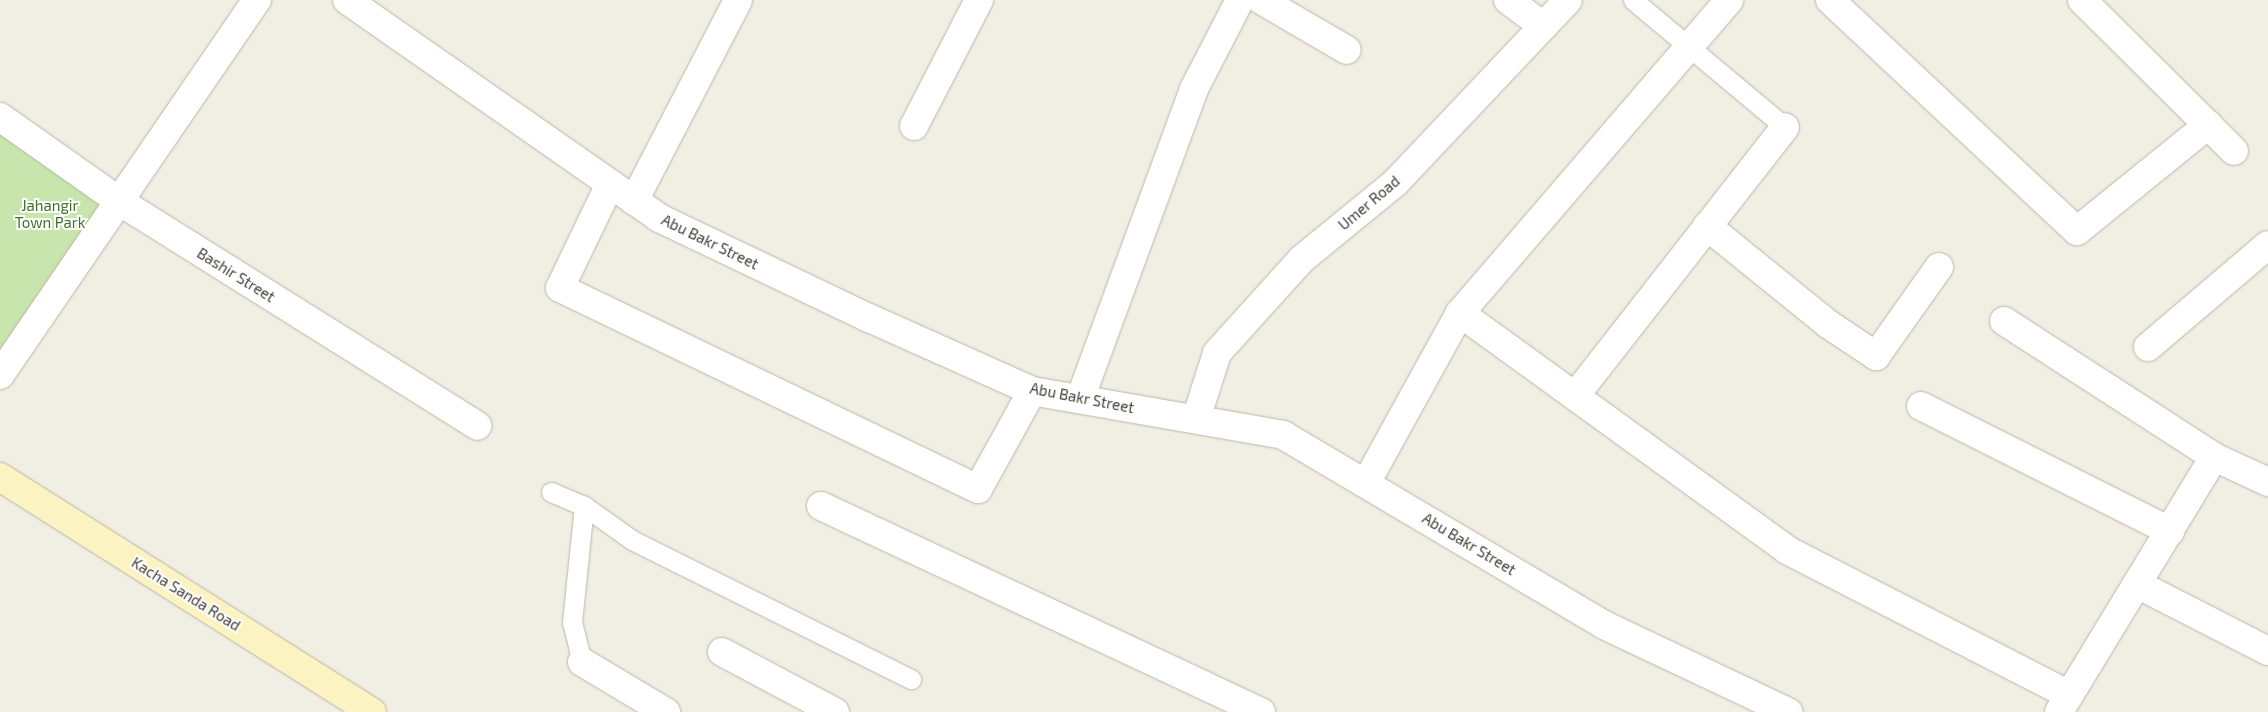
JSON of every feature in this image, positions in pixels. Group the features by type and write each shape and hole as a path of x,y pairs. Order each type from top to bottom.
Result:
{"main road":[{"name":"Kacha Sanda Road","path":"0,477 372,712"}],"street":[{"path":"0,375 257,0"},
{"name":"Abu Bakr Street","path":"348,0 659,218 869,318 1032,390 1283,435 1604,625 1788,712"},
{"path":"634,201 738,0"},
{"path":"914,126 979,0"},
{"path":"1080,399 1194,89 1240,0"},
{"path":"1260,0 1347,50"},
{"path":"1508,0 1543,26"},
{"name":"Umer Road","path":"1196,419 1217,353 1302,258 1396,182 1568,0"},
{"path":"1366,483 1460,313 1728,0"},
{"path":"1830,0 2077,231 2208,125"},
{"path":"2082,0 2234,151"},
{"name":"Bashir Street","path":"0,117 119,201 477,426"},
{"path":"1575,396 1785,127"},
{"path":"610,184 560,288 978,489 1032,390"},
{"path":"1707,226 1828,324 1876,356 1939,266"},
{"path":"2148,348 2268,245"},
{"path":"1460,313 1787,550 2064,704 2214,458"},
{"path":"2004,321 2214,458 2268,482"},
{"path":"1921,406 2170,531"},
{"path":"821,506 1261,712"},
{"path":"2137,584 2268,651"},
{"path":"722,652 835,712"},
{"path":"582,662 666,712"}],"lane":[{"path":"1633,0 1785,127"},
{"path":"551,492 584,506 632,540 912,679"},
{"path":"582,662 572,622 584,506"}],"green space":[{"name":"Jahangir Town Park","path":"0,118 119,201 0,375"}]}
